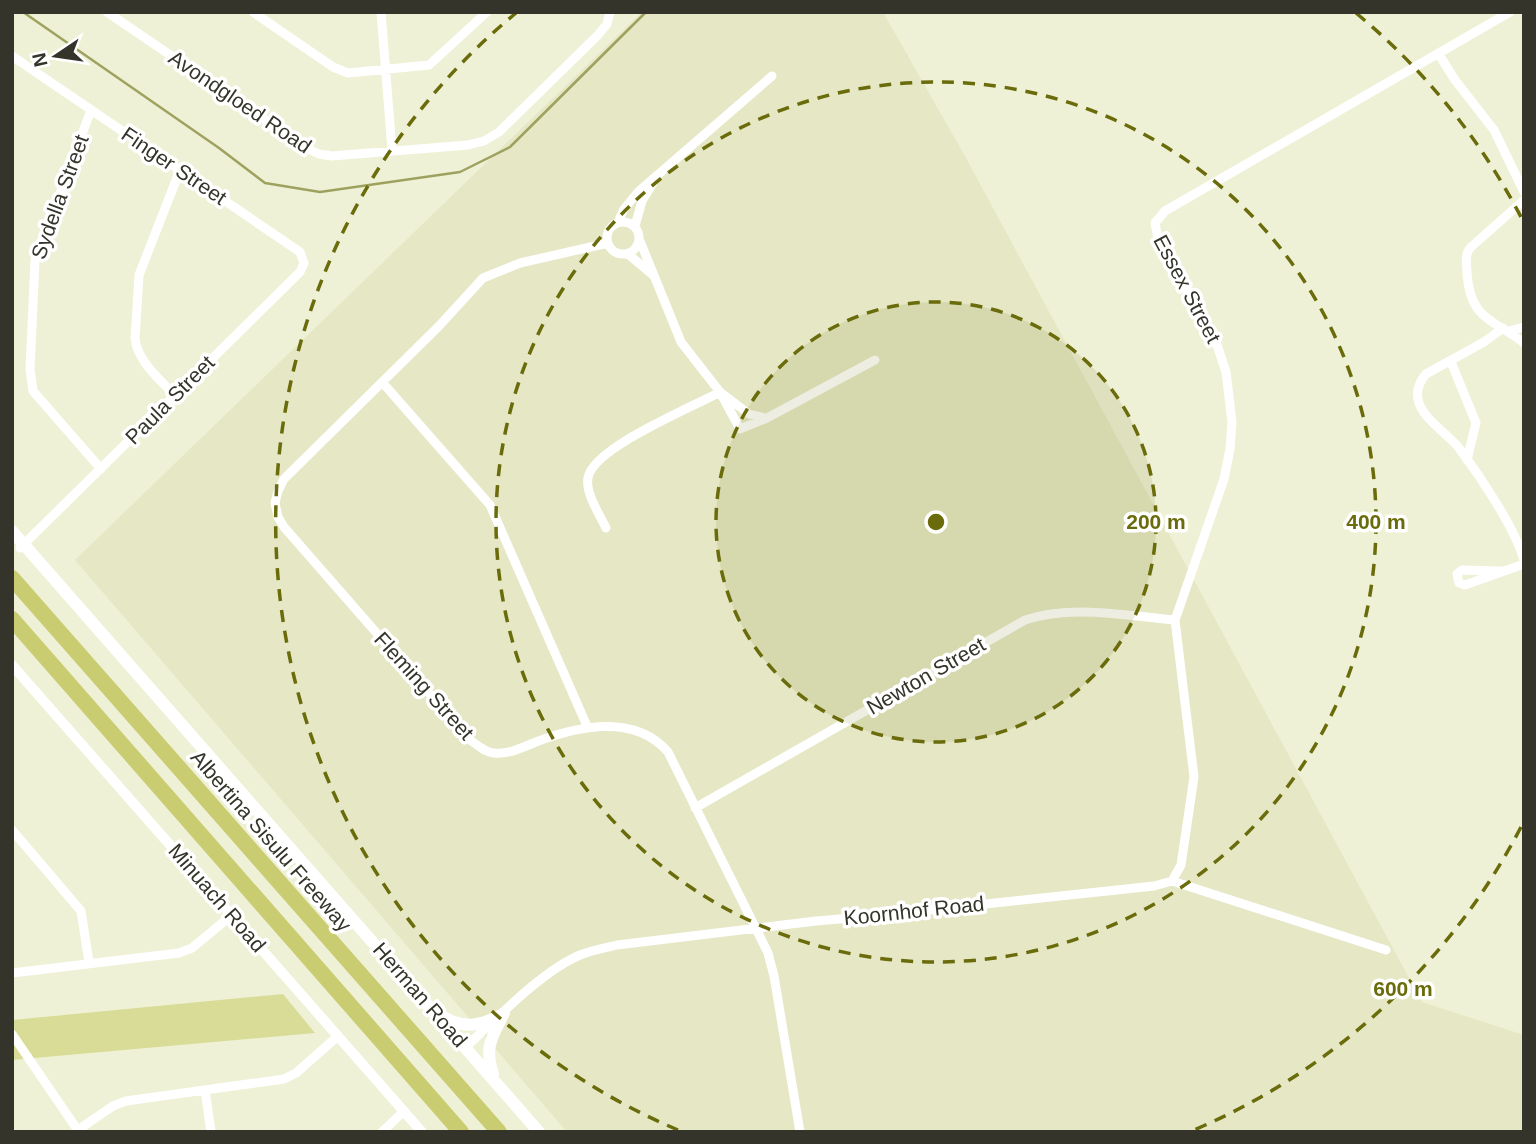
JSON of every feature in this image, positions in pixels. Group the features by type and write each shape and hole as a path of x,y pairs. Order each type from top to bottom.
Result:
{"highway":[{"name":"Albertina Sisulu Freeway","path":"12,578 499,1132"},
{"path":"12,619 461,1132"}],"main road":[{"name":"Herman Road","path":"12,531 66,599 78,606 539,1132"},
{"path":"437,1014 468,1026 482,1024 502,1014"},
{"path":"495,1081 488,1047 502,1014"}],"street":[{"name":"Avondgloed Road","path":"107,12 308,149 332,156 468,145 493,137 594,38 607,24 610,12"},
{"path":"253,12 339,71 348,73 387,71 432,64 488,12"},
{"path":"382,12 393,150"},
{"name":"Essex Street","path":"1172,881 1181,865 1194,777 1175,620 1224,479 1231,439 1231,411 1226,372 1214,336 1155,234 1156,219 1165,211 1510,12"},
{"path":"1438,53 1455,80 1494,130 1524,192"},
{"name":"Finger Street","path":"12,56 300,252"},
{"path":"654,276 628,254 616,252 608,243 609,230 618,222 624,209 638,192 772,76"},
{"name":"Sydella Street","path":"91,110 35,261 30,369 31,385 36,394 101,469"},
{"path":"175,396 142,359 135,339 139,275 180,170"},
{"path":"635,226 642,201 655,179"},
{"path":"1524,200 1467,251 1469,291 1482,316 1524,343"},
{"path":"618,222 635,226 681,342 720,392 740,429 767,418 875,360"},
{"path":"628,254 636,249 640,241"},
{"name":"Fleming Street","path":"608,243 505,268 483,278 439,326 284,479 276,498 276,508 280,520 470,740 482,749 494,753 509,752 587,726 641,731 658,741 671,756 768,953 800,1132"},
{"name":"Paula Street","path":"19,543 101,469 300,272 304,262 300,252"},
{"path":"1501,571 1524,562 1521,542 1467,460 1422,409 1417,391 1426,374 1484,342 1501,327 1524,327"},
{"path":"1451,362 1476,423 1467,460"},
{"path":"382,382 494,512 587,726"},
{"path":"720,392 749,414 767,418"},
{"path":"606,528 587,482 600,457 621,443 720,392"},
{"path":"1453,442 1474,438"},
{"name":"Newton Street","path":"695,808 1025,620 1049,614 1078,613 1175,620"},
{"name":"Minuach Road","path":"12,665 422,1132"},
{"path":"12,830 81,911 89,962"},
{"name":"Koornhof Road","path":"466,1047 554,971 590,951 660,938 1154,886 1172,881 1386,950"},
{"path":"12,973 186,951 232,915"},
{"path":"12,1034 79,1131 121,1103 280,1081 290,1077 338,1036"},
{"path":"205,1090 211,1132"},
{"path":"382,1132 404,1111"}],"shaded area":[{"path":"642,12 883,12 966,158 1422,1002 1524,1035 1524,1132 567,1132 75,560"}],"green space":[{"path":"283,994 315,1033 12,1060 12,1020"}],"waterway":[{"path":"23,12 265,183 320,192 460,172 510,147 646,12"}]}
